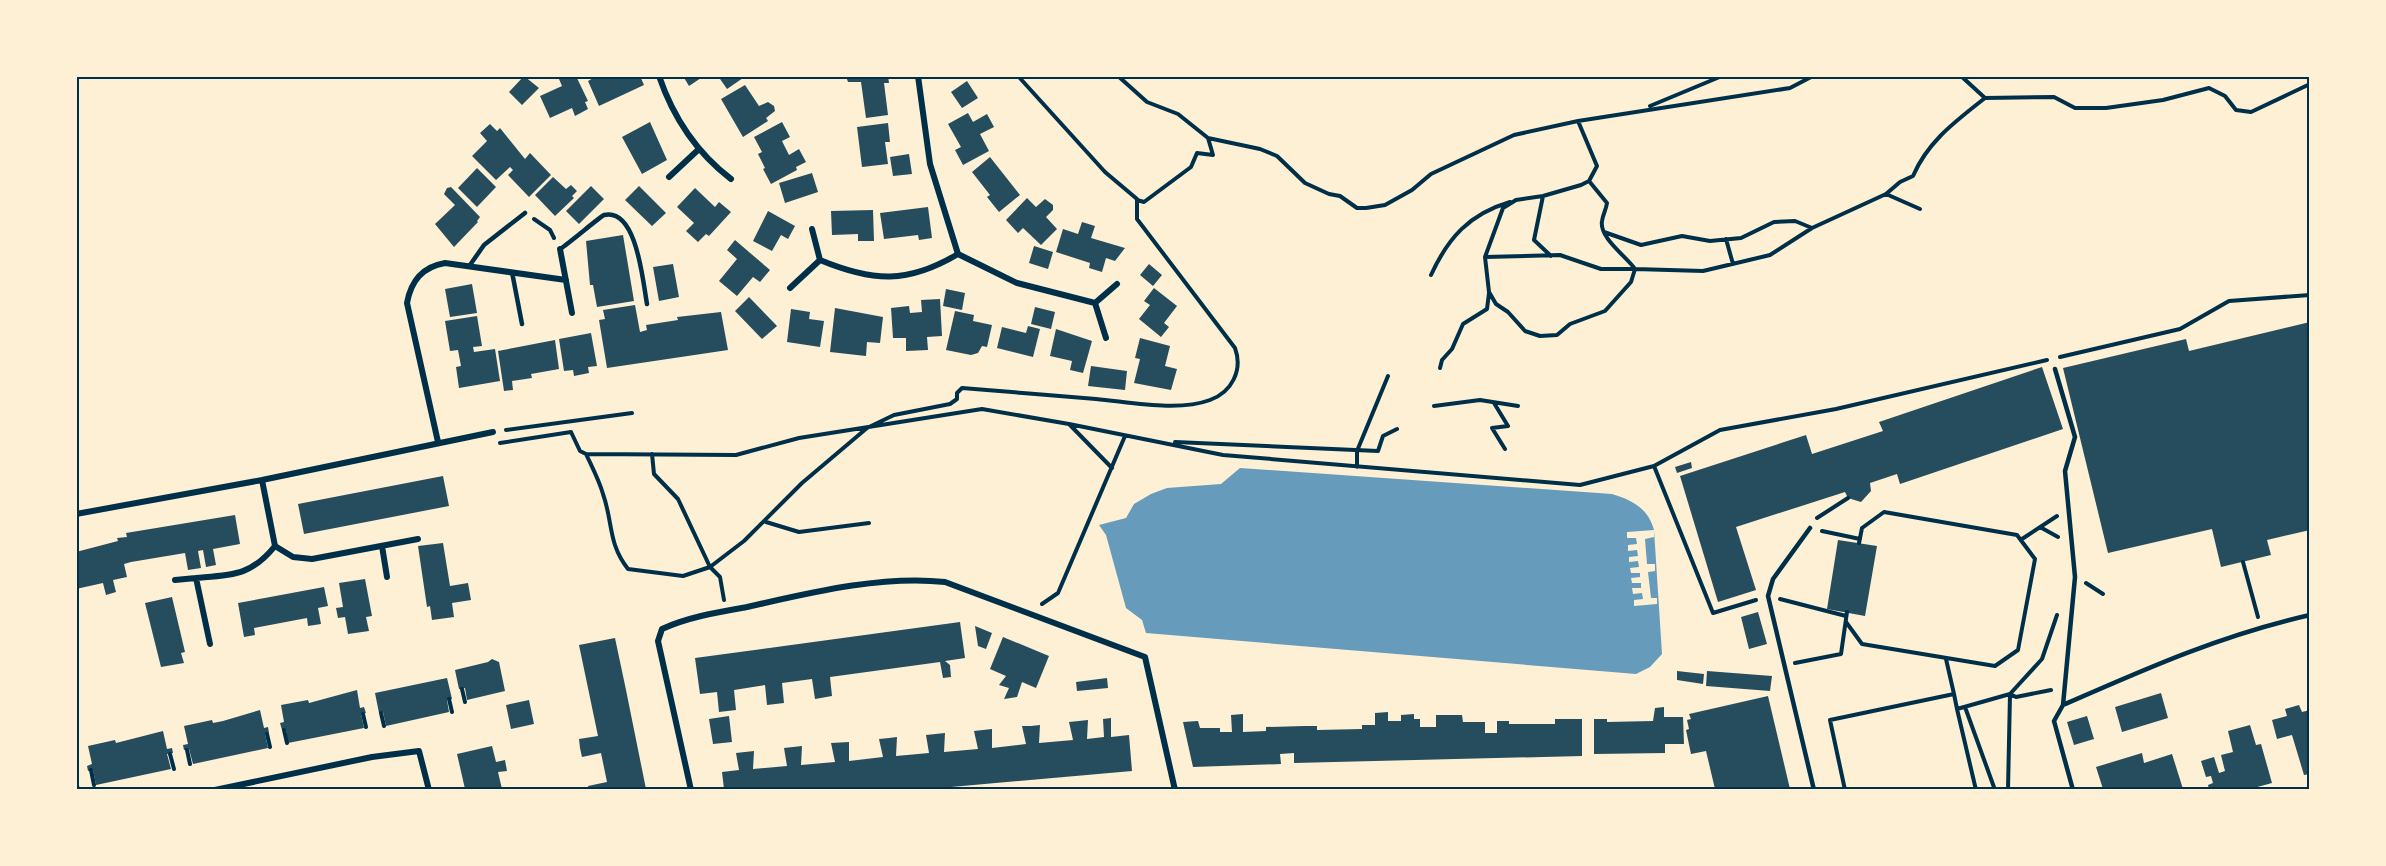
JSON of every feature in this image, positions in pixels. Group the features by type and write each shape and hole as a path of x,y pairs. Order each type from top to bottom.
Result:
{"street":[{"path":"659,76 671,106 699,149 731,179"},
{"path":"918,76 922,122 930,164 958,254 1017,283 1095,303"},
{"path":"669,177 699,149"},
{"path":"812,229 820,260"},
{"path":"560,249 572,313"},
{"path":"820,260 862,274 900,275 920,274 958,254"},
{"path":"790,288 820,260"},
{"path":"438,442 407,303 410,290 417,277 430,267 445,263 566,280"},
{"path":"1095,303 1117,284"},
{"path":"1095,303 1106,338"},
{"path":"76,514 262,480 493,432"},
{"path":"262,480 275,546"},
{"path":"275,546 303,560 418,538"},
{"path":"175,580 246,572 275,546"},
{"path":"381,546 387,577"},
{"path":"196,578 210,644"},
{"path":"691,789 658,636 662,629 727,611 822,591 921,579 945,582 1145,657 1175,789"},
{"path":"214,789 394,753 419,751 429,789"}],"lane":[{"path":"470,265 484,245 525,213"},
{"path":"560,249 583,233 599,217 607,214 616,218 633,234 647,304"},
{"path":"512,272 522,324"},
{"path":"2055,369 2075,437 2065,471 2070,508 2074,577 2063,705 2054,721 2073,789"},
{"path":"1810,528 1773,579 1768,596 1814,789"},
{"path":"2063,705 2173,656 2260,627 2310,615"}],"path":[{"path":"1118,76 1147,102 1178,114 1208,138 1260,149 1277,156 1305,183 1329,194 1340,196 1357,208 1385,205 1412,190 1431,174 1514,135 1644,109 1790,87 1813,76"},
{"path":"1644,109 1722,76"},
{"path":"1961,76 1985,98"},
{"path":"1485,257 1560,255 1601,269 1703,271 1770,255 1812,228 1886,194 1900,182 1913,176 1920,160 1943,132 1985,98 2054,97 2075,108 2106,108 2163,100 2209,88 2225,96 2236,111 2251,112 2310,84"},
{"path":"1431,275 1449,240 1462,228 1495,207 1516,200 1543,196 1589,181 1597,166 1578,121"},
{"path":"1137,199 1144,202 1191,167 1197,153 1213,154 1208,138"},
{"path":"1589,181 1607,202 1606,213 1602,221 1603,232 1635,269"},
{"path":"1886,194 1920,209"},
{"path":"1543,196 1534,240 1551,256"},
{"path":"1440,368 1442,360 1452,349 1463,324 1487,309 1489,292 1485,257 1503,208 1516,200"},
{"path":"525,213 550,230 560,249"},
{"path":"1603,232 1641,245 1682,236 1710,240 1741,237 1774,222 1795,222 1812,228"},
{"path":"1725,239 1733,264"},
{"path":"1489,292 1496,304 1508,312 1525,331 1540,336 1557,335 1570,324 1605,311 1631,282 1635,269"},
{"path":"1162,441 1223,455 1580,485 1654,466 1720,430 1836,409 2180,329 2229,301 2310,295"},
{"path":"1357,467 1357,451 1388,376"},
{"path":"1434,406 1480,400 1518,406"},
{"path":"1494,402 1508,426 1492,428 1505,450"},
{"path":"632,413 493,432 494,444 570,432 580,451 586,454 736,455 798,438 982,409 1162,441 1357,451 1378,451 1383,435 1397,429"},
{"path":"586,454 604,495 615,550 628,569 683,576 710,567 766,522 802,483 882,418"},
{"path":"1069,424 1112,468"},
{"path":"1044,602 1058,593 1125,436"},
{"path":"652,454 654,474 678,498 710,567 720,577 727,611"},
{"path":"1654,466 1713,613 1768,596 1847,614 1841,654 1786,666"},
{"path":"1810,528 1818,516 1848,498"},
{"path":"2022,539 2070,508"},
{"path":"1827,532 1859,541 1862,528 1884,512 2017,535 2035,559 2018,650 1995,666 1862,644 1846,622"},
{"path":"766,522 799,532 869,523"},
{"path":"2243,562 2260,627"},
{"path":"1958,709 2010,694 2042,659 2060,603"},
{"path":"1946,658 1976,789"},
{"path":"2010,694 2016,697 2065,687"},
{"path":"462,689 465,702"},
{"path":"1845,789 1830,720 1954,694"},
{"path":"2008,789 2010,694"},
{"path":"449,699 452,712"},
{"path":"1965,707 1995,789"},
{"path":"381,713 384,726"},
{"path":"363,714 366,727"},
{"path":"284,730 287,743"},
{"path":"267,734 270,747"},
{"path":"187,750 190,764"},
{"path":"170,754 174,769"},
{"path":"91,770 94,785"}],"water":[{"path":"1240,468 1612,494 1626,499 1648,516 1654,530 1662,654 1650,667 1636,674 1146,633 1142,620 1126,608 1106,535 1099,525 1126,518 1134,504 1151,494 1167,488 1221,484"}],"pier":[{"path":"1654,530 1654,537 1645,539 1647,564 1655,564 1655,571 1648,572 1651,598 1657,598 1657,604 1634,606 1634,600 1643,599 1642,593 1633,594 1632,588 1641,588 1641,583 1632,583 1631,578 1640,577 1640,573 1631,573 1630,568 1639,567 1638,561 1629,562 1629,557 1638,556 1637,550 1628,551 1628,545 1637,544 1636,538 1627,538 1627,532"}],"building":[{"path":"524,76 539,88 522,105 509,92"},
{"path":"564,76 576,76 588,101 585,102 588,109 575,116 572,108 550,118 540,96 562,86 559,79"},
{"path":"597,76 640,76 644,85 599,106 588,81"},
{"path":"683,76 704,76 689,86"},
{"path":"718,76 742,76 743,78 727,89"},
{"path":"846,76 888,76 889,83 884,83 888,115 866,118 861,82 848,82"},
{"path":"967,81 978,98 962,108 951,92"},
{"path":"745,85 759,106 768,102 774,106 775,111 766,118 768,121 743,137 721,99"},
{"path":"968,113 973,122 987,114 994,127 980,134 989,151 963,165 955,150 961,147 948,124"},
{"path":"650,122 667,160 642,174 622,137"},
{"path":"782,122 790,137 782,141 789,155 799,149 806,162 796,167 797,170 771,184 758,154 762,152 754,137"},
{"path":"888,123 890,142 885,142 888,164 862,167 857,127"},
{"path":"490,124 497,131 500,128 525,159 530,153 551,175 529,197 508,175 513,170 510,167 496,180 472,156 487,141 480,133"},
{"path":"909,154 912,174 893,176 890,157"},
{"path":"990,157 1020,195 999,212 987,197 990,195 972,172"},
{"path":"477,168 496,187 477,207 458,188"},
{"path":"812,173 818,192 785,203 779,183"},
{"path":"553,177 566,189 571,185 577,191 572,196 574,198 555,216 535,195"},
{"path":"591,186 604,199 579,224 566,211"},
{"path":"639,186 666,213 652,226 625,200"},
{"path":"451,187 480,217 454,247 435,224 455,205 444,194 447,188"},
{"path":"695,188 715,207 719,202 731,212 709,236 706,234 698,242 686,231 694,223 677,207"},
{"path":"1027,198 1036,207 1045,199 1053,205 1053,210 1046,217 1057,229 1041,245 1023,228 1018,233 1006,220"},
{"path":"928,207 932,238 919,240 918,235 884,239 880,213"},
{"path":"873,210 874,241 858,241 858,234 832,235 831,211"},
{"path":"768,211 795,226 788,239 781,235 772,251 753,241"},
{"path":"1082,222 1095,226 1091,238 1125,248 1115,261 1106,258 1102,272 1089,268 1090,263 1056,252 1063,229 1078,234"},
{"path":"623,235 634,301 597,307 593,285 590,285 586,241"},
{"path":"735,240 770,270 760,282 753,277 737,296 719,281 737,259 727,250"},
{"path":"1034,246 1053,252 1048,269 1029,263"},
{"path":"673,264 679,297 659,301 653,267"},
{"path":"1149,264 1162,275 1153,286 1140,275"},
{"path":"472,284 477,313 450,317 445,289"},
{"path":"1154,288 1177,306 1164,323 1169,327 1161,337 1139,319 1150,305 1144,301"},
{"path":"946,289 965,293 962,310 943,306"},
{"path":"749,297 777,326 762,339 735,311"},
{"path":"940,299 942,336 927,337 928,350 906,351 906,338 893,338 891,308 909,306 910,313 922,312 921,300"},
{"path":"635,305 640,332 647,330 646,325 678,320 677,317 721,312 728,350 607,368 599,320 605,319 603,310"},
{"path":"1035,307 1055,312 1051,329 1031,324"},
{"path":"835,308 883,317 880,343 867,342 866,356 830,352"},
{"path":"791,309 810,312 809,319 824,321 820,347 787,342"},
{"path":"955,311 974,315 973,321 992,325 987,347 982,346 978,353 971,355 946,350"},
{"path":"477,316 482,346 473,347 474,352 495,349 500,381 459,388 456,367 461,366 458,350 450,351 445,321"},
{"path":"2310,322 2310,530 2267,540 2271,555 2221,567 2212,529 2108,553 2063,368 2186,339 2189,351"},
{"path":"1028,326 1040,329 1033,357 997,348 1002,327 1026,333"},
{"path":"1056,329 1092,341 1083,373 1070,370 1072,361 1050,356"},
{"path":"591,333 597,366 588,367 589,373 574,376 573,370 564,371 559,339"},
{"path":"1140,338 1170,346 1165,366 1177,369 1171,390 1134,383 1140,359 1135,358"},
{"path":"555,340 559,369 531,374 532,378 512,381 513,390 504,391 498,351"},
{"path":"1091,366 1127,371 1125,390 1088,386"},
{"path":"2042,367 2063,429 1900,484 1897,474 1870,483 1871,491 1861,502 1848,498 1845,492 1736,527 1756,590 1718,602 1680,476 1806,435 1812,454 1883,431 1879,422"},
{"path":"1691,462 1692,468 1677,473 1675,467"},
{"path":"443,476 449,506 304,534 298,504"},
{"path":"235,515 240,544 213,549 216,565 206,567 203,550 198,551 201,568 188,570 185,553 131,562 124,564 127,577 113,580 116,592 106,595 103,583 76,589 76,552 118,541 117,538 127,537 126,533"},
{"path":"1838,540 1877,546 1865,616 1827,609"},
{"path":"443,543 450,586 468,583 471,600 452,603 454,617 432,620 430,606 427,607 418,546"},
{"path":"365,579 372,616 366,617 369,631 348,634 345,617 338,618 336,608 343,607 339,583"},
{"path":"324,587 328,606 318,608 321,624 308,626 307,618 254,628 255,635 244,637 238,603"},
{"path":"172,597 185,652 181,653 184,663 161,667 145,603"},
{"path":"1758,612 1767,644 1749,649 1741,617"},
{"path":"960,622 965,658 945,661 950,665 951,677 943,678 940,662 830,677 832,696 815,699 812,679 782,683 784,703 767,705 765,685 734,690 736,710 719,712 717,692 700,694 695,658"},
{"path":"975,626 992,633 986,649 978,646"},
{"path":"1003,637 1049,656 1036,688 1022,682 1017,697 1004,699 1009,688 999,685 1006,676 990,669"},
{"path":"615,638 646,789 589,789 588,786 607,782 601,753 582,757 580,748 579,739 598,736 579,645"},
{"path":"492,659 499,662 505,691 467,700 465,688 459,689 455,670"},
{"path":"1677,671 1704,674 1703,684 1677,680"},
{"path":"1707,671 1772,676 1770,691 1706,686"},
{"path":"447,678 452,699 447,700 449,712 386,726 383,712 379,713 375,693"},
{"path":"1107,678 1108,688 1077,691 1076,682"},
{"path":"357,690 360,708 364,707 366,713 361,714 364,728 288,743 286,730 282,730 280,723 284,722 281,705 308,700 309,703"},
{"path":"2161,693 2168,718 2122,732 2115,707"},
{"path":"1768,696 1790,789 1715,789 1706,751 1691,754 1686,730 1689,729 1687,720 1691,719 1689,714"},
{"path":"529,700 534,724 511,729 506,705"},
{"path":"2299,705 2302,712 2310,710 2310,774 2304,775 2292,735 2277,739 2272,720 2287,716 2285,709"},
{"path":"1664,707 1664,717 1683,717 1684,744 1665,744 1665,753 1594,754 1594,719 1607,719 1607,722 1653,721 1655,708"},
{"path":"260,710 264,728 268,727 269,733 265,734 268,748 193,764 189,749 184,750 183,745 188,744 184,726 212,720 213,723 223,721"},
{"path":"1388,712 1388,721 1401,721 1401,715 1414,714 1414,719 1420,719 1420,727 1436,727 1436,715 1462,715 1463,722 1485,722 1485,733 1497,733 1497,721 1509,721 1509,724 1555,724 1555,719 1582,719 1582,756 1294,763 1294,753 1280,754 1281,764 1193,767 1183,722 1198,721 1200,728 1220,728 1220,732 1232,732 1231,715 1243,714 1243,732 1266,731 1266,727 1304,726 1317,726 1317,730 1362,729 1362,725 1375,725 1375,713"},
{"path":"729,716 732,742 713,744 709,719"},
{"path":"2087,716 2094,739 2074,745 2067,722"},
{"path":"1111,718 1111,737 1129,735 1132,771 929,789 724,789 722,772 739,770 736,753 754,751 753,769 787,766 784,748 802,746 801,765 835,762 831,743 849,742 849,761 883,757 879,739 897,737 896,756 929,753 926,735 945,733 944,752 978,749 974,731 992,729 992,748 1026,744 1022,726 1040,725 1039,743 1073,740 1069,722 1088,720 1087,739 1104,737 1103,719"},
{"path":"2250,725 2256,745 2261,744 2272,783 2250,789 2209,789 2208,785 2213,783 2211,776 2206,777 2201,761 2214,757 2219,773 2225,771 2221,755 2233,752 2228,731"},
{"path":"163,731 167,749 172,748 173,753 167,754 171,769 96,785 93,770 88,771 87,766 92,764 88,746 115,740 116,743"},
{"path":"492,746 496,762 505,760 507,771 498,772 502,789 465,789 457,754"},
{"path":"2142,753 2144,763 2172,754 2183,789 2103,789 2096,767"}]}
